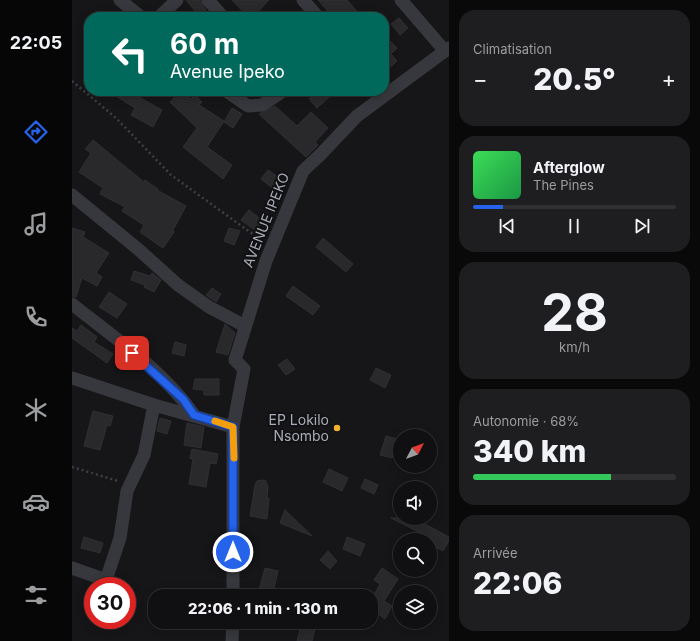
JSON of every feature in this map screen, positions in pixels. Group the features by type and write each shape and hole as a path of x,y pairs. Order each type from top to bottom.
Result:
{"street":[{"path":"120,0 135,12"},
{"path":"164,12 177,0"},
{"path":"208,0 219,12"},
{"path":"302,0 313,12"},
{"path":"401,0 447,50"},
{"name":"AVENUE IPEKO","path":"389,88 447,50"},
{"path":"233,96 248,106 262,105 276,96"},
{"name":"AVENUE IPEKO","path":"233,589 233,427 244,369 235,360 245,326 271,247 303,171 357,116 379,96"},
{"path":"72,195 138,249 178,285 209,307 245,326"},
{"path":"72,304 156,373 183,399 194,415"},
{"path":"72,378 154,405 233,427"},
{"path":"72,568 106,580 120,538 127,491 144,455 154,405"},
{"path":"232,641 233,629"}],"path":[{"path":"72,81 84,91"},
{"path":"90,96 116,118 171,175 271,247"},
{"path":"72,467 130,485"}],"building":[{"path":"186,0 200,0 206,10 204,12 196,12"},
{"path":"232,0 269,0 258,12 243,12"},
{"path":"318,0 347,0 358,12 329,12"},
{"path":"399,18 408,28 400,35 391,24"},
{"path":"389,40 397,48 391,54 397,61 389,68"},
{"path":"116,96 137,96 162,110 153,127 131,115 135,108"},
{"path":"176,96 187,96 191,99 196,96 202,102 199,105 224,121 207,147 232,165 223,179 183,147 197,128 170,102"},
{"path":"313,96 330,96 317,108 309,99"},
{"path":"275,106 297,126 311,112 328,128 315,142 318,145 306,157 259,114"},
{"path":"232,108 242,114 233,128 224,122"},
{"path":"93,140 144,182 145,180 158,189 157,190 186,206 173,230 174,232 163,248 140,232 144,225 122,211 125,207 100,194 103,188 79,172 91,153 85,149"},
{"path":"268,170 282,180 275,190 261,179"},
{"path":"249,210 262,220 255,230 241,220"},
{"path":"72,228 85,232 83,237 109,253 96,273 102,277 97,286 82,278 76,297 72,296"},
{"path":"229,228 240,231 234,245 224,241"},
{"path":"323,238 353,264 346,272 316,247"},
{"path":"134,271 150,276 152,273 161,280 154,292 144,287 145,285 131,280"},
{"path":"293,286 320,306 313,315 286,296"},
{"path":"212,288 221,294 216,302 206,295"},
{"path":"109,292 127,304 117,318 99,307"},
{"path":"225,324 235,333 228,355 216,352"},
{"path":"81,325 97,337 94,342 113,354 107,363 72,338 72,328 77,331"},
{"path":"175,342 186,345 184,356 172,353"},
{"path":"287,359 295,369 286,375 278,365"},
{"path":"376,368 391,375 385,388 370,380"},
{"path":"195,379 219,379 219,395 204,395 204,390 193,389"},
{"path":"93,411 113,416 110,426 107,425 100,450 84,446"},
{"path":"160,418 171,421 167,434 157,431"},
{"path":"187,423 204,427 201,448 184,445"},
{"path":"386,436 393,438 392,458 380,455"},
{"path":"192,449 218,454 216,464 210,463 206,487 189,484 193,459 190,458"},
{"path":"329,469 348,478 342,491 323,482"},
{"path":"365,479 378,485 374,494 361,488"},
{"path":"257,481 266,481 268,487 267,498 269,498 267,519 250,516 255,485"},
{"path":"285,510 312,536 280,523"},
{"path":"405,525 427,525 449,537 449,541 443,551 437,548 437,533 420,533"},
{"path":"84,537 103,543 100,553 81,548"},
{"path":"347,537 365,544 360,556 343,549"},
{"path":"328,551 337,561 330,569 320,560"},
{"path":"265,568 278,571 274,589 259,589"},
{"path":"382,568 398,579 384,601 392,606 385,619 378,614 377,589 380,584 374,580"},
{"path":"300,629 315,629 312,641 297,641"}],"slow traffic":[{"path":"215,421 233,427 234,458"}],"place":[{"name":"EP Lokilo Nsombo","path":"337,428"}],"route":[{"path":"132,353 156,373 183,399 194,415 233,427 233,552"}]}
